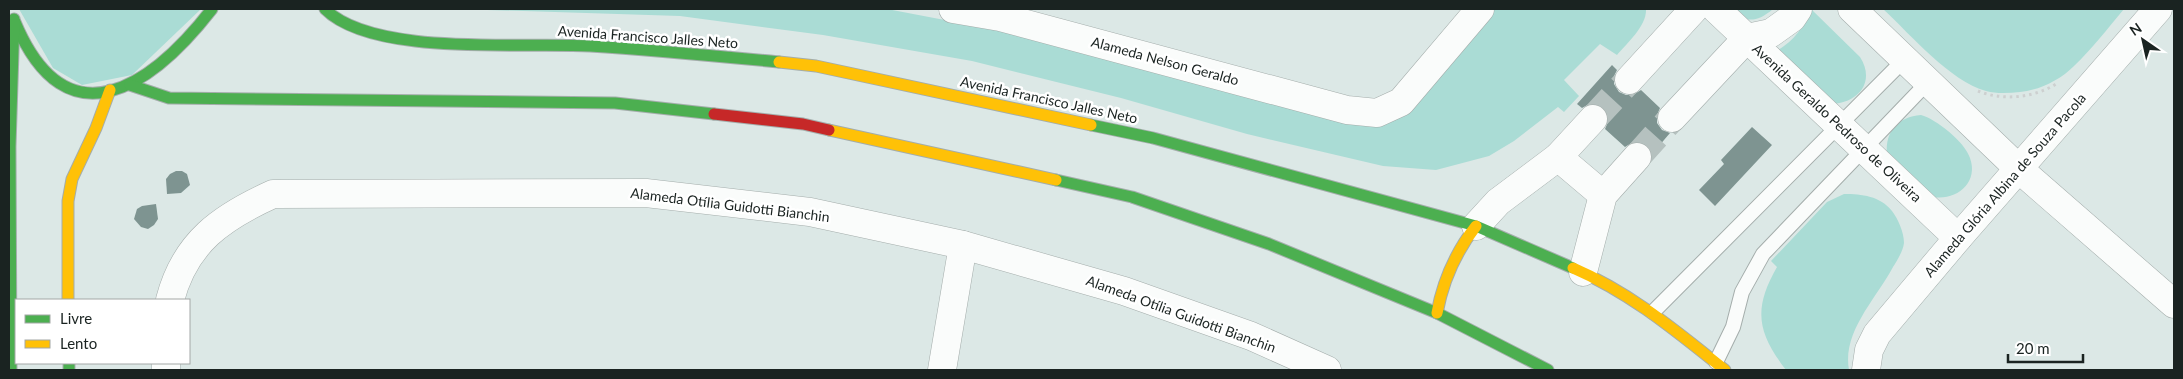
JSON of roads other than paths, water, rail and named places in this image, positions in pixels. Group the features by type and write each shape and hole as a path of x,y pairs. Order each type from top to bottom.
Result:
{"street":[{"path":"12,14 28,49 48,75 62,86 80,93 101,93 130,85 169,58 202,23 212,9"},
{"name":"Avenida Francisco Jalles Neto","path":"325,9 332,16 372,34 456,45 588,46 816,66 1153,138 1476,226 1583,272 1653,312 1718,368"},
{"name":"Alameda Nelson Geraldo","path":"953,9 1001,13 1347,110 1377,113 1401,102 1480,9"},
{"path":"1629,80 1694,9"},
{"name":"Avenida Geraldo Pedroso de Oliveira","path":"1716,9 1958,238"},
{"path":"1672,118 1747,38 1771,33 1792,18 1798,9"},
{"path":"1852,9 2019,169 2174,304"},
{"name":"Alameda Glória Albina de Souza Pacola","path":"1866,370 1869,350 1876,334 2158,9"},
{"path":"11,370 10,146 12,14"},
{"path":"130,85 169,98 614,103 803,124 1132,197 1269,244 1437,313 1548,370"},
{"path":"68,299 68,201 72,179 96,128 110,90"},
{"path":"1437,313 1441,289 1449,266 1461,245 1476,226 1498,202 1558,157 1593,118"},
{"path":"1558,157 1602,195"},
{"path":"1583,272 1602,195 1637,157"},
{"name":"Alameda Otília Guidotti Bianchin","path":"170,299 187,257 210,231 239,209 273,194 646,193 810,212 963,245 1124,290 1250,336 1327,370"},
{"path":"942,370 963,245"}],"lane":[{"path":"1653,312 1905,59"},
{"path":"1718,368 1733,327 1742,292 1763,254 1928,82"}],"tunnel":[{"path":"1593,119 1629,80"},
{"path":"1637,157 1672,118"}]}
